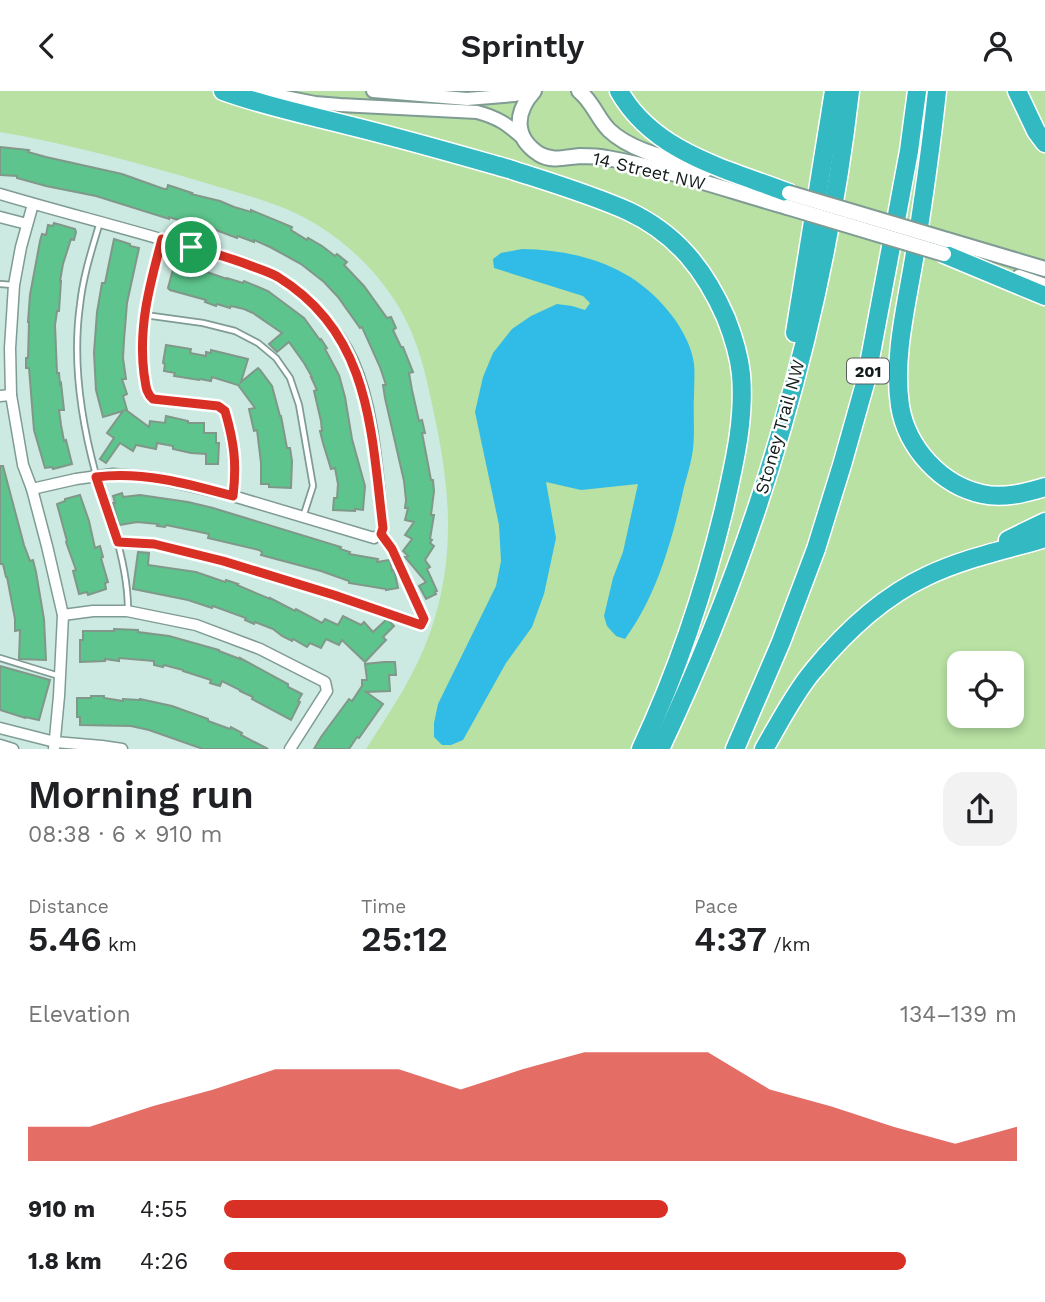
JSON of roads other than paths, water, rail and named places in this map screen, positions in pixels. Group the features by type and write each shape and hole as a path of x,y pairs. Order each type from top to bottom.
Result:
{"highway":[{"path":"223,91 249,101 451,152 587,194 649,222 681,247 699,268 716,296 734,336 741,370 742,404 737,452 714,551 685,642 641,749"},
{"path":"619,91 626,104 642,122 684,153 788,200"},
{"path":"777,443 835,91"},
{"name":"Stoney Trail NW","path":"660,749 713,629 777,443 802,355 823,260 850,91"},
{"name":"201","path":"735,749 781,642 816,549 866,380 909,151 917,91"},
{"path":"937,91 903,322 898,387 901,410 919,452 949,482 984,495 1006,496 1045,487"},
{"path":"1017,91 1036,131 1045,143"},
{"path":"946,247 1045,296"},
{"path":"961,563 1045,522"},
{"path":"764,749 811,673 849,630 881,603 927,576 1045,538"}],"main road":[{"path":"524,139 519,118 522,107 534,91"},
{"name":"14 Street NW","path":"579,91 612,133 639,149 788,200 946,247 1045,269"},
{"name":"14 Street NW","path":"524,139 536,152 550,158 589,156 620,160 788,200"},
{"name":"14 Street NW","path":"946,247 1045,286"}],"street":[{"name":"14 Street NW","path":"256,91 315,103 477,112 496,117 524,139"},
{"path":"373,91 467,99 534,91"},
{"path":"0,194 239,261 277,276 310,301 340,336 360,383 371,426 383,528 381,534 374,538 233,496 150,477 113,474 32,489"},
{"path":"33,204 14,285 5,395 13,411 23,465 32,489 62,615 54,745"},
{"path":"0,217 27,225"},
{"path":"162,239 144,315 142,352 147,393 153,399 218,406 225,411 234,443 236,474 233,496"},
{"path":"0,413 13,411"},
{"path":"62,615 93,611 128,611 196,625 260,649 325,682 327,691 290,749"},
{"path":"0,728 54,745 102,745 122,749"},
{"path":"0,745 13,749"}],"lane":[{"path":"100,221 79,306 77,353 80,407 96,477 118,542 128,596 128,611"},
{"path":"0,284 14,285"},
{"path":"144,315 203,323 235,331 258,343 276,358 290,378 299,405 313,487 303,517"},
{"path":"118,542 154,544 223,561 421,625 424,619 392,549 381,534"},
{"path":"0,659 60,676"}],"water":[{"path":"522,249 584,257 622,272 655,296 669,312 685,336 694,364 692,455 661,571 636,623 625,639 616,636 607,626 604,616 613,578 623,552 638,484 581,490 546,482 556,538 544,594 532,627 506,663 463,740 442,745 434,737 438,704 496,586 501,561 499,525 475,412 483,377 493,353 512,329 531,316 557,304 585,310 590,303 583,296 494,268 493,259 501,253"}]}
